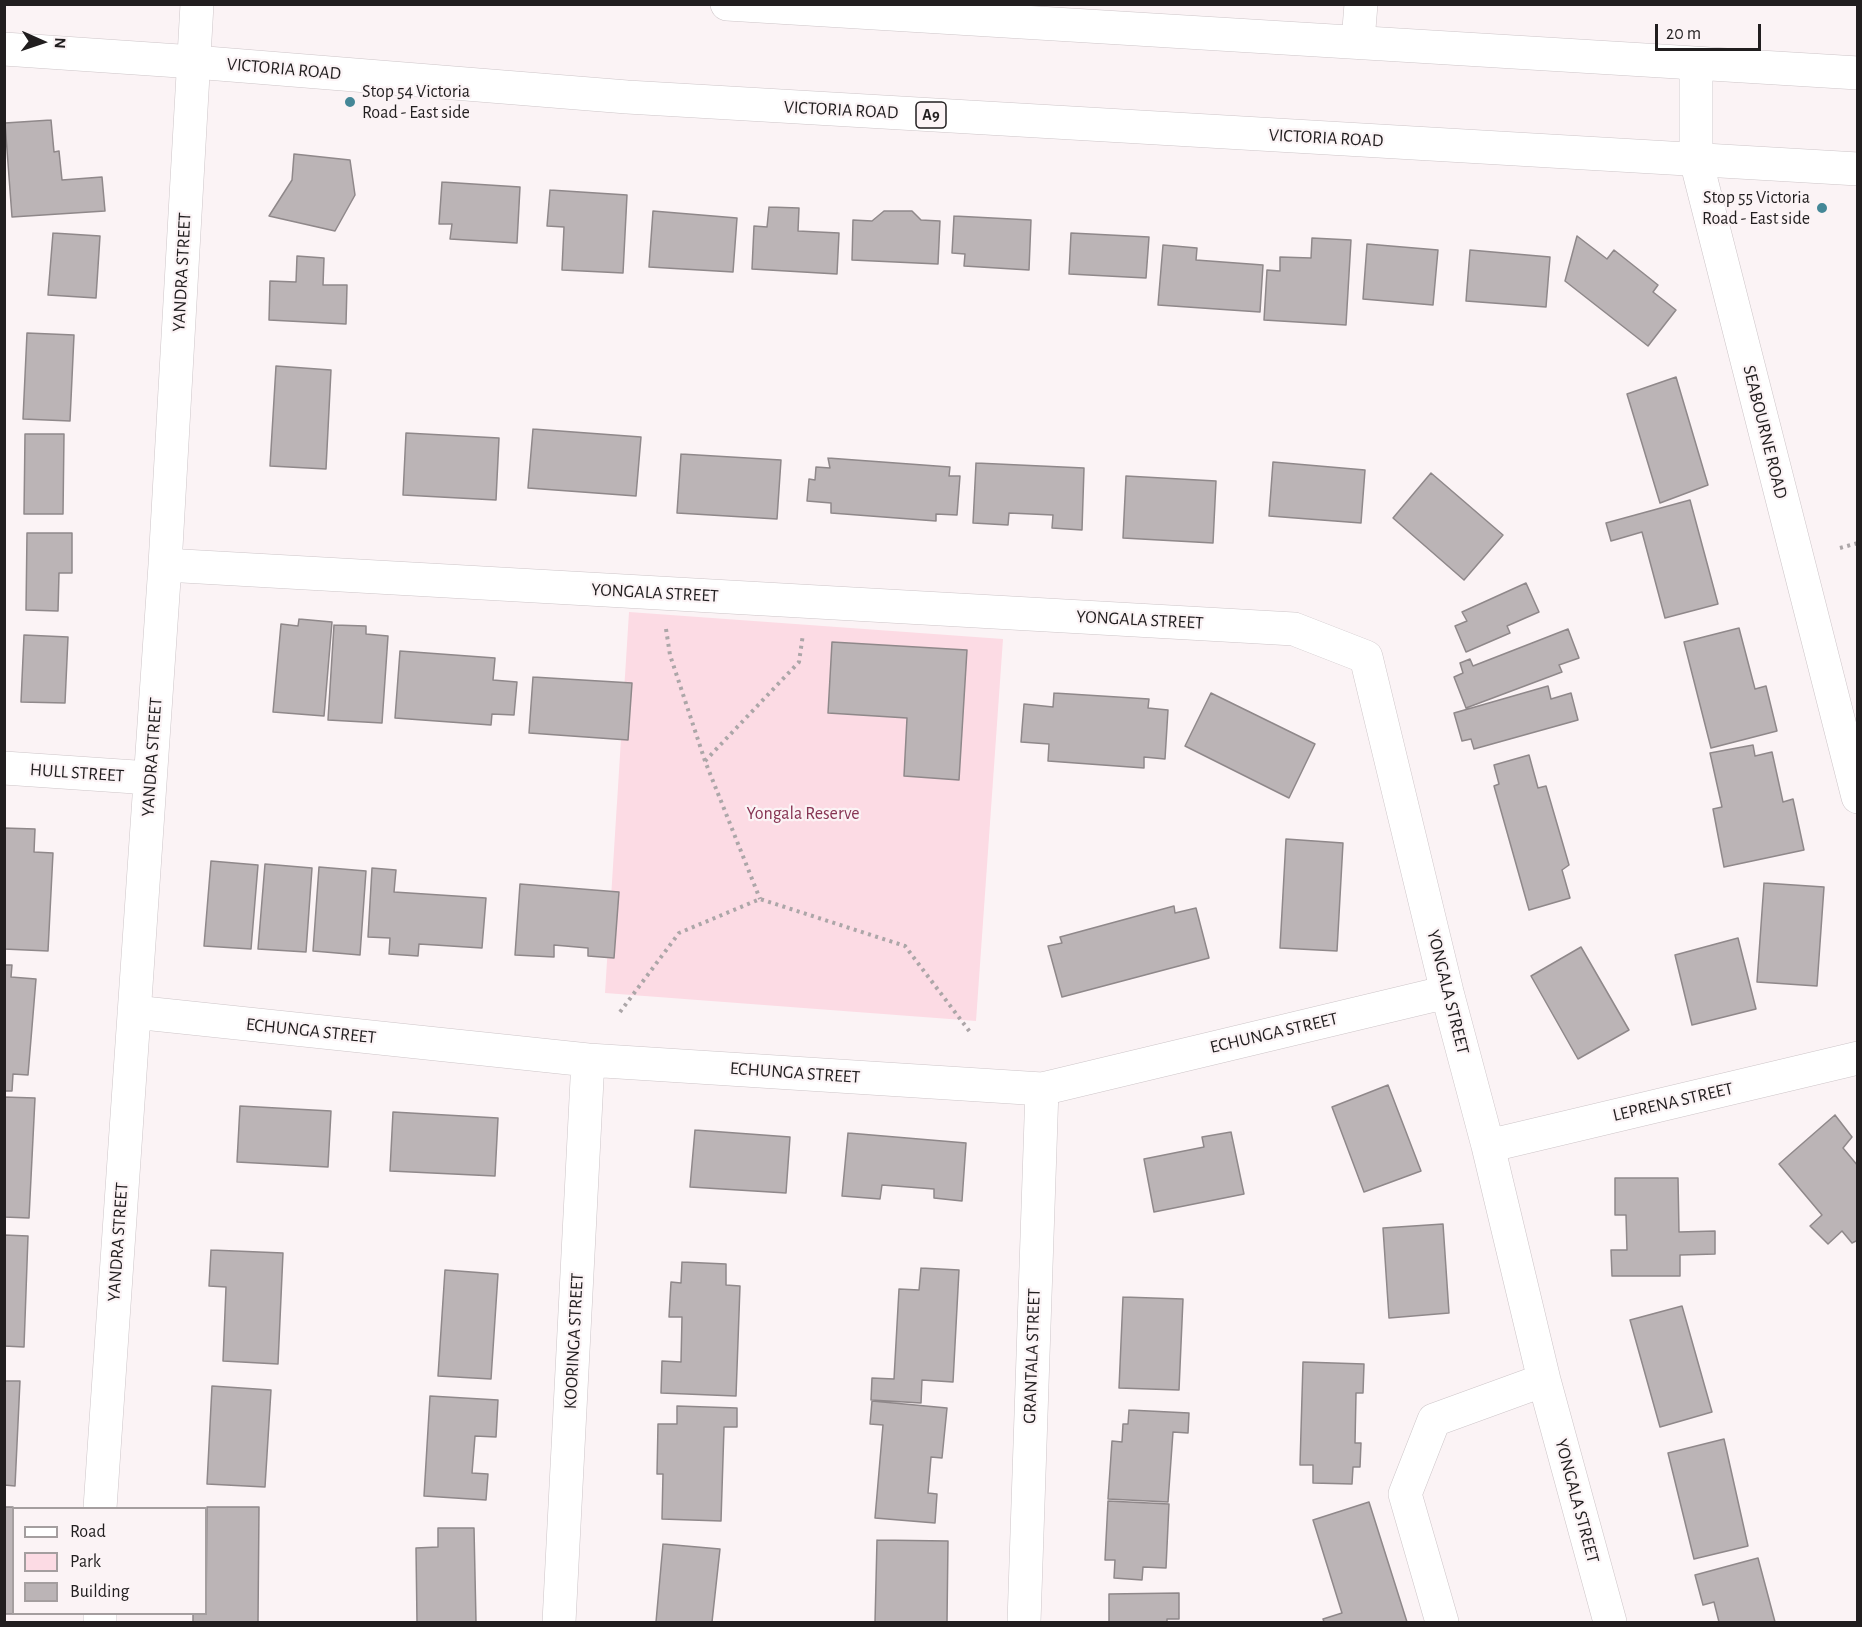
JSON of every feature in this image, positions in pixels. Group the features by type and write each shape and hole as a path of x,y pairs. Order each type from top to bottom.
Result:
{"main road":[{"name":"YANDRA STREET","path":"100,1507 165,565 197,4"},
{"path":"727,4 836,8 1857,73"},
{"path":"1358,41 1361,4"},
{"name":"VICTORIA ROAD","path":"4,49 194,62 627,98 1857,169"},
{"name":"SEABOURNE ROAD","path":"1696,64 1696,160 1857,797"},
{"name":"YONGALA STREET","path":"165,565 1294,629 1366,657 1544,1380 1610,1623"},
{"name":"HULL STREET","path":"4,768 150,778"},
{"name":"ECHUNGA STREET","path":"134,1012 588,1060 1042,1089 1447,992"},
{"name":"LEPRENA STREET","path":"1488,1146 1857,1058"},
{"name":"KOORINGA STREET","path":"559,1623 588,1060"},
{"name":"GRANTALA STREET","path":"1024,1623 1042,1089"},
{"path":"1442,1623 1405,1494 1434,1420 1544,1380"}],"path":[{"path":"1840,548 1857,543"},
{"path":"665,624 670,655 705,761 760,899"},
{"path":"705,761 799,662 805,625"},
{"path":"620,1011 679,933 760,899 905,946 970,1032"}],"green space":[{"name":"Yongala Reserve","path":"629,612 1003,639 976,1021 605,993"}],"building":[{"path":"51,120 54,152 59,151 62,180 102,177 105,211 12,217 5,123"},
{"path":"294,154 350,160 355,195 335,231 269,216 292,180"},
{"path":"442,182 520,187 517,243 450,239 452,224 439,224"},
{"path":"550,190 627,195 623,273 562,270 564,227 547,226"},
{"path":"769,207 799,208 798,231 839,233 837,274 752,269 754,226 767,227"},
{"path":"653,211 737,218 733,272 649,267"},
{"path":"884,211 912,211 921,220 940,221 938,264 852,260 853,220 872,221"},
{"path":"954,216 1031,220 1029,270 964,266 965,254 952,253"},
{"path":"53,233 100,236 96,298 48,295"},
{"path":"1071,233 1149,237 1146,278 1069,274"},
{"path":"1577,236 1607,259 1614,250 1658,285 1653,292 1676,310 1648,346 1565,281"},
{"path":"1312,238 1351,240 1346,325 1264,320 1267,270 1280,271 1280,257 1311,258"},
{"path":"1367,244 1438,250 1433,305 1363,299"},
{"path":"1163,245 1197,248 1196,260 1263,265 1260,312 1158,305"},
{"path":"1470,250 1550,257 1546,307 1466,301"},
{"path":"297,256 324,258 323,285 347,285 346,324 269,320 270,281 296,282"},
{"path":"27,333 74,335 70,421 23,419"},
{"path":"276,366 331,370 326,469 270,466"},
{"path":"1676,377 1708,485 1660,503 1627,394"},
{"path":"533,429 641,437 636,496 528,488"},
{"path":"406,433 499,438 496,500 403,495"},
{"path":"25,434 64,434 63,514 24,514"},
{"path":"681,454 781,460 777,519 677,513"},
{"path":"828,458 950,467 949,476 960,476 957,515 936,514 936,521 831,513 831,503 807,501 809,479 815,480 816,467 830,468"},
{"path":"1273,462 1365,470 1361,523 1269,516"},
{"path":"976,463 1084,468 1082,530 1052,528 1053,515 1009,513 1008,525 973,523"},
{"path":"1431,473 1503,535 1464,580 1393,518"},
{"path":"1126,476 1216,481 1213,543 1123,538"},
{"path":"1690,500 1718,604 1665,618 1642,532 1611,541 1606,523"},
{"path":"27,533 72,533 72,573 59,573 58,611 26,610"},
{"path":"1526,583 1539,612 1507,626 1510,633 1466,652 1455,626 1467,621 1462,612"},
{"path":"299,619 332,622 324,716 273,712 281,624 298,626"},
{"path":"334,625 366,626 366,634 388,636 382,723 328,720"},
{"path":"1739,628 1755,689 1766,686 1777,731 1711,748 1684,642"},
{"path":"1568,629 1579,658 1559,665 1562,672 1466,708 1454,677 1463,673 1460,663 1470,659 1473,666"},
{"path":"24,635 68,637 65,703 21,702"},
{"path":"832,642 967,650 959,780 904,776 907,718 828,713"},
{"path":"400,651 495,658 493,680 517,682 514,715 492,714 491,725 395,718"},
{"path":"533,677 632,683 628,740 529,733"},
{"path":"1548,686 1551,699 1571,693 1578,720 1474,749 1471,739 1462,741 1454,713"},
{"path":"1054,693 1149,699 1148,708 1168,710 1165,759 1144,757 1144,768 1048,761 1049,744 1021,742 1024,704 1053,707"},
{"path":"1211,693 1315,744 1289,798 1185,746"},
{"path":"1753,745 1755,756 1772,752 1783,802 1793,799 1804,850 1724,867 1713,809 1722,807 1710,753"},
{"path":"1529,755 1538,788 1546,786 1569,865 1562,870 1570,898 1529,910 1494,786 1499,784 1494,765"},
{"path":"4,828 35,829 34,852 53,853 48,951 4,949"},
{"path":"1286,839 1343,843 1337,951 1280,948"},
{"path":"211,861 258,865 251,949 204,946"},
{"path":"265,864 312,868 306,952 258,949"},
{"path":"319,867 366,871 360,955 313,951"},
{"path":"372,868 396,870 394,892 486,898 482,948 419,944 418,956 389,954 390,938 368,937"},
{"path":"1764,883 1824,887 1817,986 1757,982"},
{"path":"520,884 619,892 614,958 588,956 588,948 554,945 554,957 515,955"},
{"path":"1174,906 1175,913 1196,908 1209,958 1062,997 1048,946 1062,943 1060,937"},
{"path":"1738,938 1756,1009 1692,1025 1675,955"},
{"path":"1581,947 1629,1030 1578,1059 1531,976"},
{"path":"4,965 12,965 11,977 36,979 28,1075 13,1074 12,1091 4,1091"},
{"path":"1388,1085 1421,1171 1364,1192 1332,1107"},
{"path":"4,1097 35,1098 29,1218 4,1217"},
{"path":"240,1106 331,1111 328,1167 237,1162"},
{"path":"393,1112 498,1118 495,1176 390,1171"},
{"path":"1835,1115 1852,1137 1843,1148 1858,1166 1858,1240 1852,1243 1842,1231 1828,1244 1810,1226 1822,1215 1779,1164"},
{"path":"695,1130 790,1137 786,1193 690,1187"},
{"path":"1231,1132 1244,1194 1154,1212 1144,1159 1204,1147 1202,1137"},
{"path":"848,1133 966,1143 962,1201 934,1198 934,1189 882,1185 880,1199 842,1196"},
{"path":"1615,1178 1678,1178 1679,1232 1715,1231 1715,1254 1680,1255 1680,1276 1612,1276 1611,1250 1627,1250 1626,1215 1615,1215"},
{"path":"1443,1224 1449,1313 1389,1318 1383,1228"},
{"path":"4,1235 28,1236 24,1347 4,1346"},
{"path":"211,1250 283,1253 278,1364 223,1361 226,1287 209,1286"},
{"path":"682,1262 726,1264 726,1285 740,1286 736,1396 661,1393 662,1361 681,1362 682,1317 669,1317 671,1282 681,1283"},
{"path":"921,1268 959,1270 953,1382 922,1380 921,1403 871,1400 872,1378 894,1379 899,1289 919,1290"},
{"path":"445,1270 498,1274 491,1379 438,1376"},
{"path":"1123,1297 1183,1299 1179,1390 1119,1388"},
{"path":"1682,1306 1712,1412 1660,1427 1630,1320"},
{"path":"1303,1362 1364,1364 1363,1393 1356,1393 1355,1443 1361,1443 1360,1467 1353,1467 1352,1484 1313,1483 1313,1465 1300,1465"},
{"path":"4,1381 20,1381 15,1486 4,1485"},
{"path":"212,1386 271,1390 265,1487 207,1484"},
{"path":"430,1396 498,1400 496,1437 475,1436 472,1473 488,1474 486,1500 424,1496"},
{"path":"872,1401 947,1408 942,1458 931,1457 928,1493 937,1494 935,1523 875,1518 883,1425 870,1424"},
{"path":"677,1406 737,1408 737,1427 724,1427 721,1521 662,1519 663,1474 657,1474 658,1424 677,1424"},
{"path":"1129,1410 1189,1413 1188,1433 1173,1432 1168,1502 1108,1499 1112,1441 1122,1442 1123,1424 1128,1424"},
{"path":"1724,1439 1748,1546 1694,1559 1668,1453"},
{"path":"1108,1501 1169,1504 1166,1568 1143,1567 1142,1580 1114,1578 1115,1560 1105,1560"},
{"path":"1369,1502 1407,1622 1324,1622 1323,1619 1342,1613 1313,1520"},
{"path":"4,1507 12,1507 12,1614 4,1614"},
{"path":"207,1507 259,1507 258,1622 193,1622 193,1615 207,1615"},
{"path":"438,1528 474,1528 476,1622 417,1622 416,1548 438,1547"},
{"path":"877,1540 948,1541 947,1622 875,1622"},
{"path":"663,1544 720,1549 712,1622 656,1622"},
{"path":"1758,1558 1775,1622 1719,1622 1714,1602 1703,1605 1695,1575"},
{"path":"1179,1593 1179,1619 1167,1619 1167,1622 1109,1622 1109,1594"}],"place":[{"name":"Stop 54 Victoria Road - East side","path":"350,102"},
{"name":"Stop 55 Victoria Road - East side","path":"1822,208"}]}
